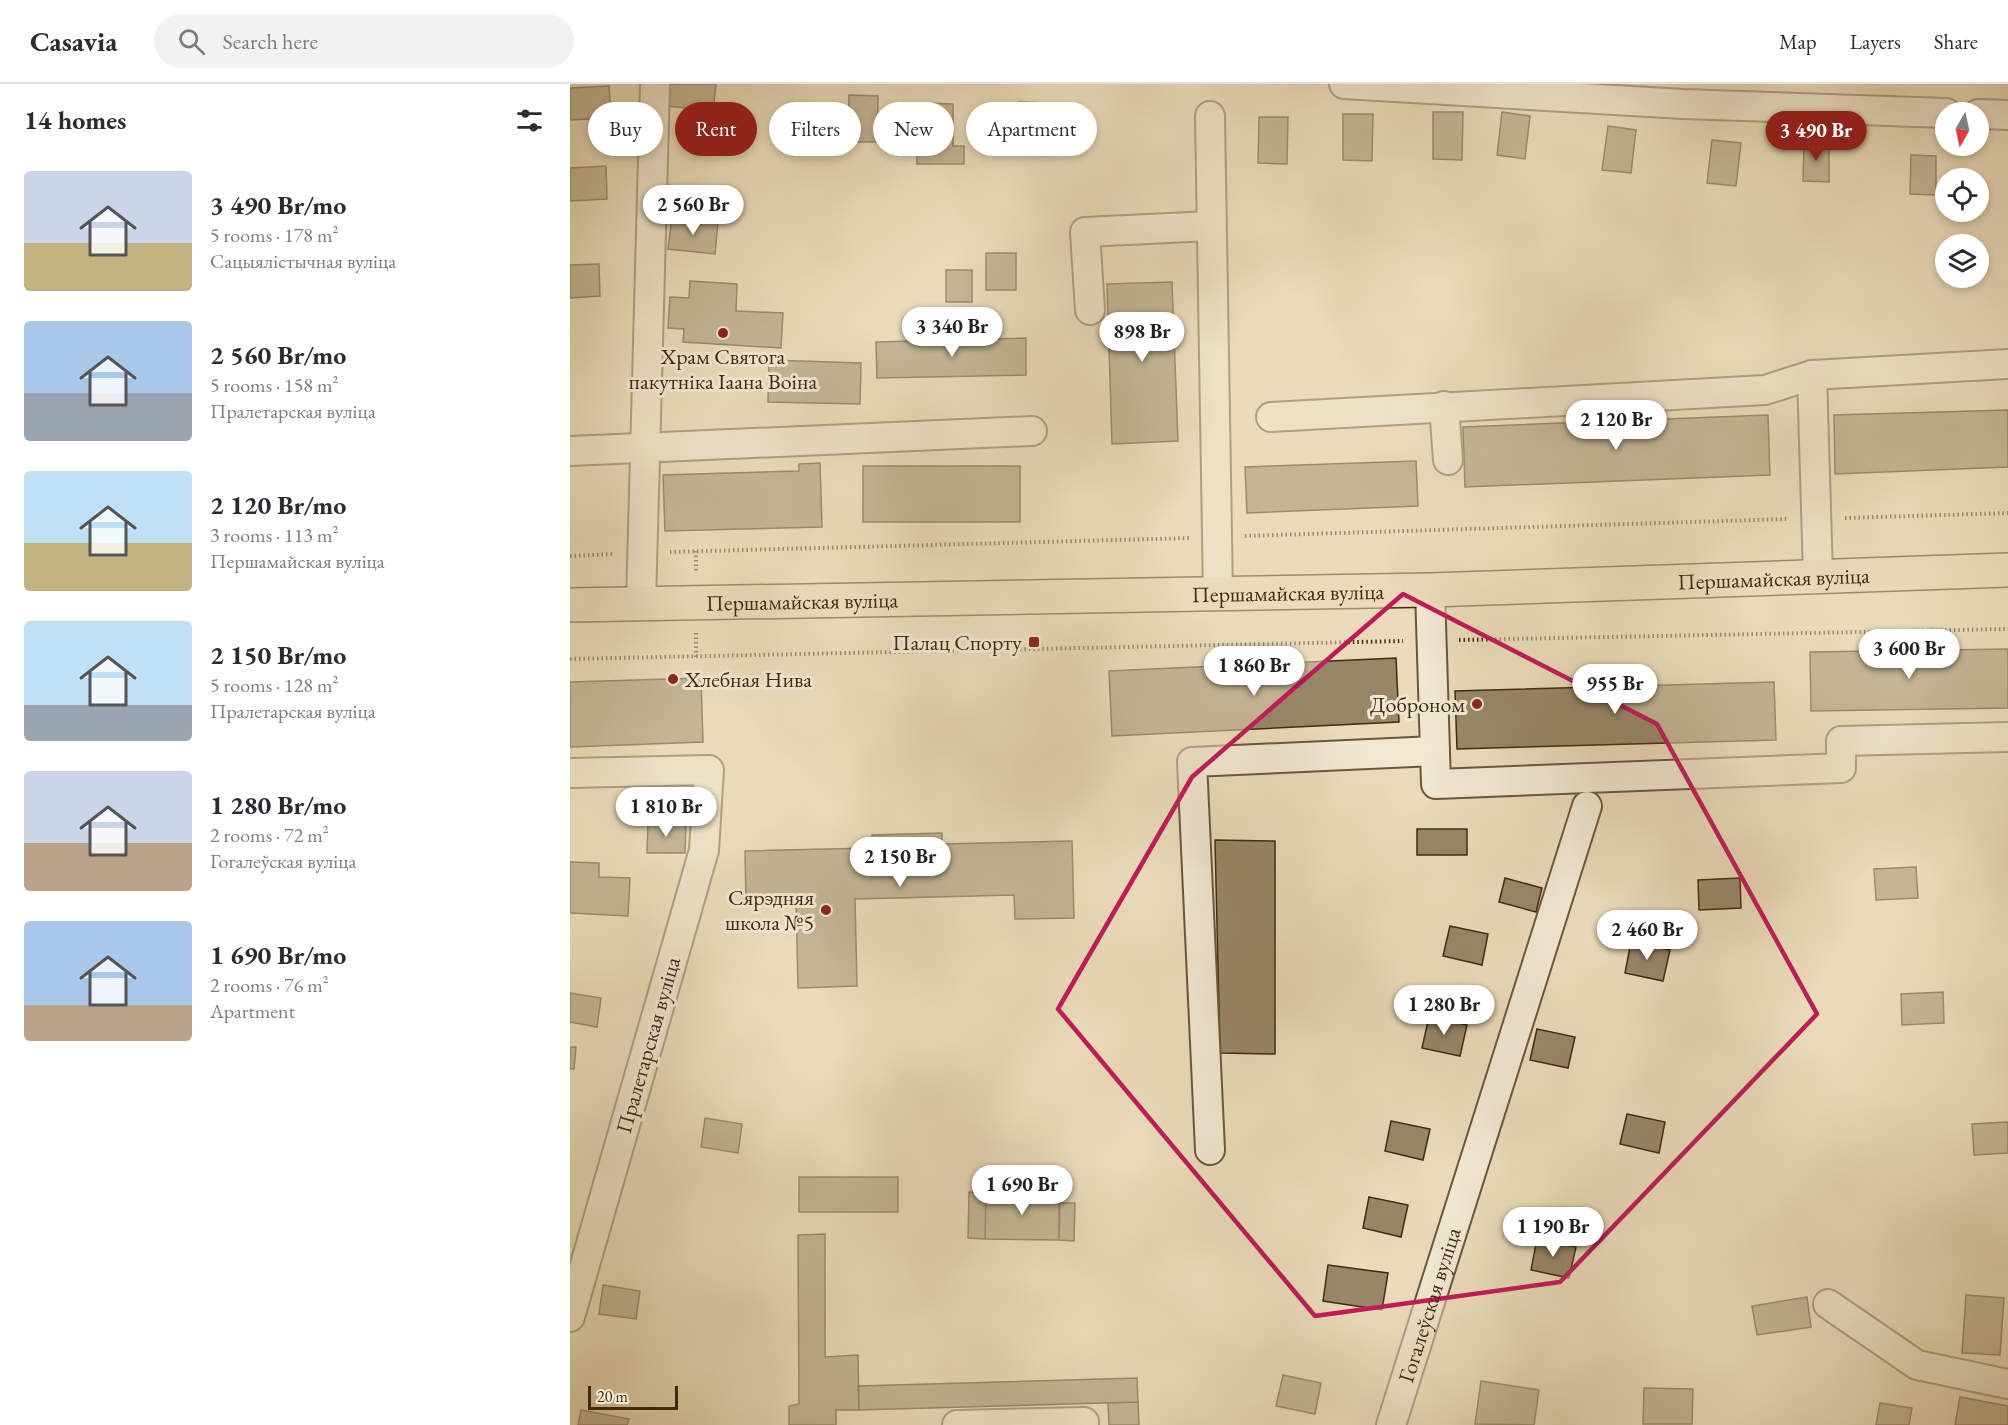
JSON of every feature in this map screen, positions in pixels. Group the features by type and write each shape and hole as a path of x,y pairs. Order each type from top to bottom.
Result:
{"main road":[{"name":"Першамайская вуліца","path":"570,605 1430,590 2008,570"}],"street":[{"path":"641,603 656,84"},
{"path":"1344,84 1683,94 1935,112"},
{"path":"1989,114 2008,115"},
{"path":"1210,116 1218,594"},
{"path":"1090,310 1085,232 1211,226"},
{"path":"1271,417 1765,390 1812,375 2008,363"},
{"path":"1812,375 1818,575"},
{"path":"1444,406 1448,460"},
{"path":"570,451 644,450 1032,431"},
{"path":"1430,590 1436,784 1841,768 1840,741 2008,737"},
{"path":"1210,1150 1192,762 1435,751"},
{"name":"Пралетарская вуліца","path":"570,773 710,770 704,850 570,1317"},
{"name":"Гогалеўская вуліца","path":"1391,1425 1587,806"},
{"path":"1828,1304 1917,1365 2008,1384"},
{"path":"957,1425 1084,1422 1084,1425"}],"path":[{"path":"570,556 2008,513"},
{"path":"696,551 696,578"},
{"path":"696,627 696,657"},
{"path":"570,659 2008,629"}],"highlighted area":[{"path":"1403,594 1657,724 1817,1014 1560,1282 1315,1316 1058,1009 1192,777"}],"building":[{"path":"669,84 716,84 714,102 675,102 675,107 667,106"},
{"path":"609,86 610,102 588,102 588,119 570,120 570,88"},
{"path":"849,95 878,96 878,102 873,102 873,142 861,142 861,102 849,102"},
{"path":"1433,112 1463,112 1462,160 1433,159"},
{"path":"1502,112 1530,116 1525,159 1497,155"},
{"path":"1343,114 1373,114 1372,161 1343,160"},
{"path":"1259,117 1288,117 1287,164 1258,163"},
{"path":"1608,126 1636,130 1631,173 1602,170"},
{"path":"1712,140 1741,143 1736,186 1707,183"},
{"path":"1804,142 1829,143 1829,182 1803,181"},
{"path":"954,146 964,146 964,164 917,164 917,156 954,156"},
{"path":"1911,155 1936,156 1935,195 1910,194"},
{"path":"606,166 607,199 570,201 570,168"},
{"path":"672,218 718,222 715,254 668,249"},
{"path":"986,253 1016,253 1016,290 986,290"},
{"path":"599,264 600,296 570,298 570,265"},
{"path":"946,270 972,270 972,302 946,302"},
{"path":"690,281 737,284 736,311 783,313 781,348 683,342 684,329 668,328 670,297 689,298"},
{"path":"1172,282 1178,441 1112,444 1107,284"},
{"path":"1026,338 1026,375 877,378 876,342"},
{"path":"769,360 861,363 860,404 768,402"},
{"path":"2008,410 2008,467 1835,474 1834,415"},
{"path":"1768,415 1770,475 1465,487 1463,427"},
{"path":"1416,461 1418,506 1247,513 1245,467"},
{"path":"820,463 822,527 665,531 663,475 799,471 799,464"},
{"path":"863,466 1020,466 1020,522 863,522"},
{"path":"2008,649 2008,708 1811,711 1810,652"},
{"path":"1396,658 1399,722 1112,736 1109,671"},
{"path":"701,678 703,742 570,747 570,682"},
{"path":"1774,682 1776,740 1457,749 1455,691"},
{"path":"648,822 686,823 685,853 647,853"},
{"path":"1417,829 1467,829 1467,855 1417,855"},
{"name":"Сярэдняя школа №5","path":"942,833 942,844 1072,841 1074,918 1015,919 1014,895 855,899 857,986 798,988 796,901 746,902 745,851 872,848 872,835"},
{"path":"1215,840 1275,841 1275,1054 1220,1053"},
{"path":"570,862 599,863 599,877 630,878 628,916 570,913"},
{"path":"1916,867 1918,898 1876,900 1874,869"},
{"path":"1505,878 1542,888 1536,912 1499,902"},
{"path":"1740,878 1741,908 1699,910 1698,880"},
{"path":"1450,926 1488,934 1482,965 1443,956"},
{"path":"1631,942 1670,950 1663,981 1625,973"},
{"path":"1943,992 1944,1023 1902,1025 1901,994"},
{"path":"570,993 601,998 597,1027 570,1022"},
{"path":"1429,1017 1467,1025 1460,1056 1422,1048"},
{"path":"1537,1029 1575,1037 1568,1068 1530,1060"},
{"path":"570,1047 576,1047 574,1069 570,1069"},
{"path":"1627,1114 1665,1122 1659,1153 1620,1144"},
{"path":"705,1118 742,1124 738,1153 701,1147"},
{"path":"1391,1121 1430,1129 1423,1160 1385,1151"},
{"path":"2008,1122 2008,1153 1974,1155 1972,1124"},
{"path":"799,1177 898,1177 898,1212 799,1212"},
{"path":"969,1192 986,1192 985,1239 968,1238"},
{"path":"986,1192 1060,1194 1059,1240 985,1239"},
{"path":"1369,1197 1408,1205 1401,1237 1363,1228"},
{"path":"1059,1203 1075,1203 1074,1241 1059,1240"},
{"path":"825,1234 825,1357 858,1355 859,1410 836,1410 836,1425 789,1425 789,1406 799,1404 798,1235"},
{"path":"1537,1239 1576,1247 1569,1278 1531,1270"},
{"path":"1328,1265 1388,1273 1382,1310 1323,1301"},
{"path":"603,1285 640,1291 636,1319 599,1314"},
{"path":"1966,1295 2004,1298 2000,1355 1962,1353"},
{"path":"1807,1297 1811,1327 1757,1335 1752,1306"},
{"path":"1283,1375 1321,1383 1315,1414 1276,1406"},
{"path":"1137,1378 1138,1402 859,1410 858,1386"},
{"path":"1481,1381 1539,1390 1534,1425 1475,1424"},
{"path":"1644,1388 1693,1389 1692,1424 1643,1424"},
{"path":"1960,1397 2008,1406 2008,1425 1955,1425"},
{"path":"1138,1402 1139,1425 1109,1425 1108,1403"},
{"path":"1880,1403 1912,1408 1909,1425 1876,1425"},
{"path":"581,1410 629,1419 627,1425 578,1425"}],"place":[{"name":"Храм Святога пакутніка Іаана Воіна","path":"723,333"},
{"name":"Палац Спорту","path":"1034,642"},
{"name":"Хлебная Нива","path":"673,679"},
{"name":"Доброном","path":"1477,704"},
{"name":"Сярэдняя школа №5","path":"826,910"}]}
